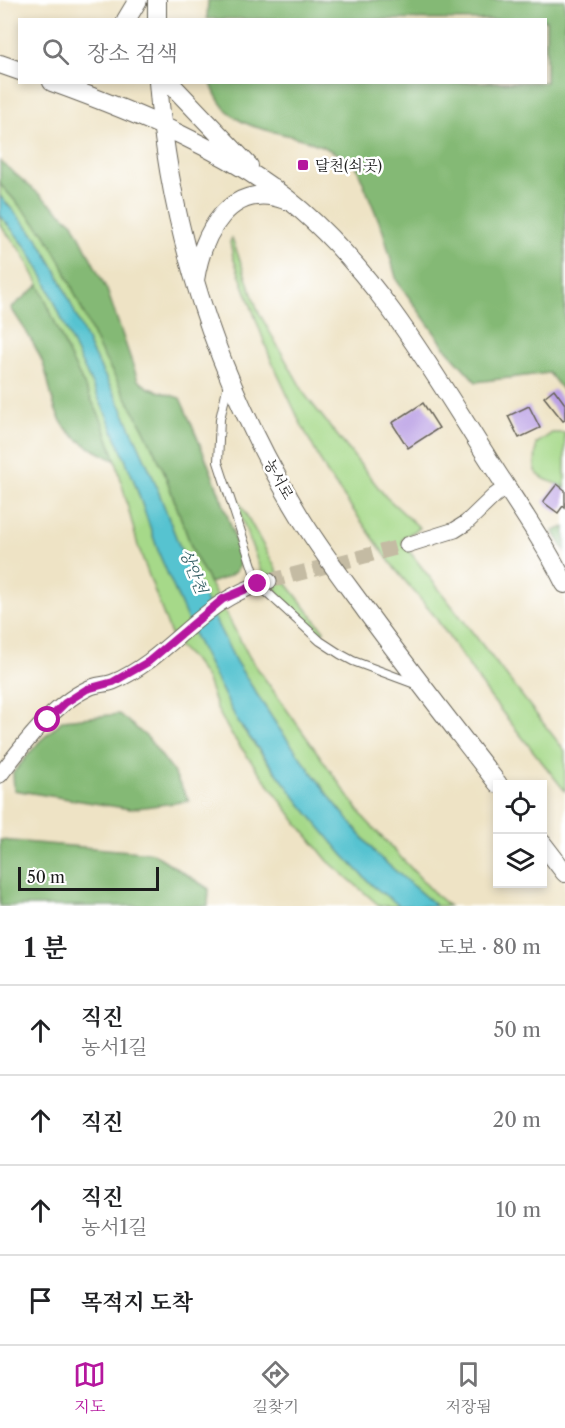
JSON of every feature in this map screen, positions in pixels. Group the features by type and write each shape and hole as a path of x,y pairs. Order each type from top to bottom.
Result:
{"street":[{"path":"127,18 138,0"},
{"path":"157,0 157,18"},
{"path":"57,84 161,125 262,181 291,202 333,241 368,280 407,331 533,526 565,584"},
{"name":"농서로","path":"158,84 161,125 170,186 194,284 229,379 263,452 325,556 495,780"},
{"path":"171,84 262,181"},
{"path":"194,284 199,257 208,233 213,224 233,205 245,199 262,196 276,197 291,202"},
{"path":"407,545 455,530 506,487"},
{"path":"0,775 27,739 65,703 87,689 113,682 132,672 223,599 263,583"},
{"path":"547,848 565,873"}],"lane":[{"path":"229,379 220,419 218,462 263,583 320,641 340,654 391,676 422,686"}],"green space":[{"path":"208,0 565,0 565,393 549,373 476,382 447,350 397,281 383,231 355,163 314,143 249,125 237,119 218,99 211,84 547,84 547,18 207,18"},
{"path":"0,161 73,223 107,290 138,380 149,388 180,398 227,513 234,538 239,557 238,568 229,576 210,583 194,554 163,469 98,346 61,262 45,234 0,184"},
{"path":"0,184 45,234 61,262 98,346 163,469 194,554 250,658 364,818 449,906 436,906 377,855 278,727 236,662 182,553 152,475 121,407 91,350 57,272 37,238 0,196"},
{"path":"0,215 27,248 45,280 108,418 133,478 160,556 196,639 238,722 343,855 373,886 400,906 380,906 328,861 231,734 217,709 207,680 195,662 178,646 171,635 138,546 116,461 102,421 22,252 0,225"},
{"path":"232,238 258,311 306,396 386,497 420,528 404,537 402,542 565,751 565,791 491,698 433,614 395,569 327,473 271,360 233,257 230,242"},
{"path":"39,285 68,353 102,421 116,461 95,451 70,433 56,411 39,354 11,308"},
{"path":"552,433 565,433 565,489 543,478 535,471 536,444"},
{"path":"236,496 279,574 324,631 321,634 277,594 274,584 261,571 234,497"},
{"path":"565,527 565,551 553,531"},
{"path":"119,714 148,738 172,770 189,801 130,809 14,790 13,773 39,742 63,720"},
{"path":"0,840 153,853 209,889 208,906 0,906"}],"water":[{"path":"0,196 37,238 57,272 91,350 121,407 152,475 182,553 236,662 278,727 377,855 436,906 400,906 373,886 343,855 303,807 238,722 196,639 160,556 133,478 108,418 45,280 27,248 0,215"}],"building":[{"path":"554,389 565,404 565,420 563,421 544,397"},
{"path":"423,403 439,428 408,448 392,423"},
{"path":"529,406 540,428 519,438 508,416"},
{"path":"557,484 565,490 565,508 563,506 558,513 543,502"}],"tunnel":[{"path":"269,581 407,545"}],"place":[{"name":"달천(쇠곳)","path":"303,165"}],"route":[{"path":"48,720 65,703 87,689 113,682 148,662 223,599 258,584"}],"water label":[{"name":"상안천","path":"194,571"}]}
